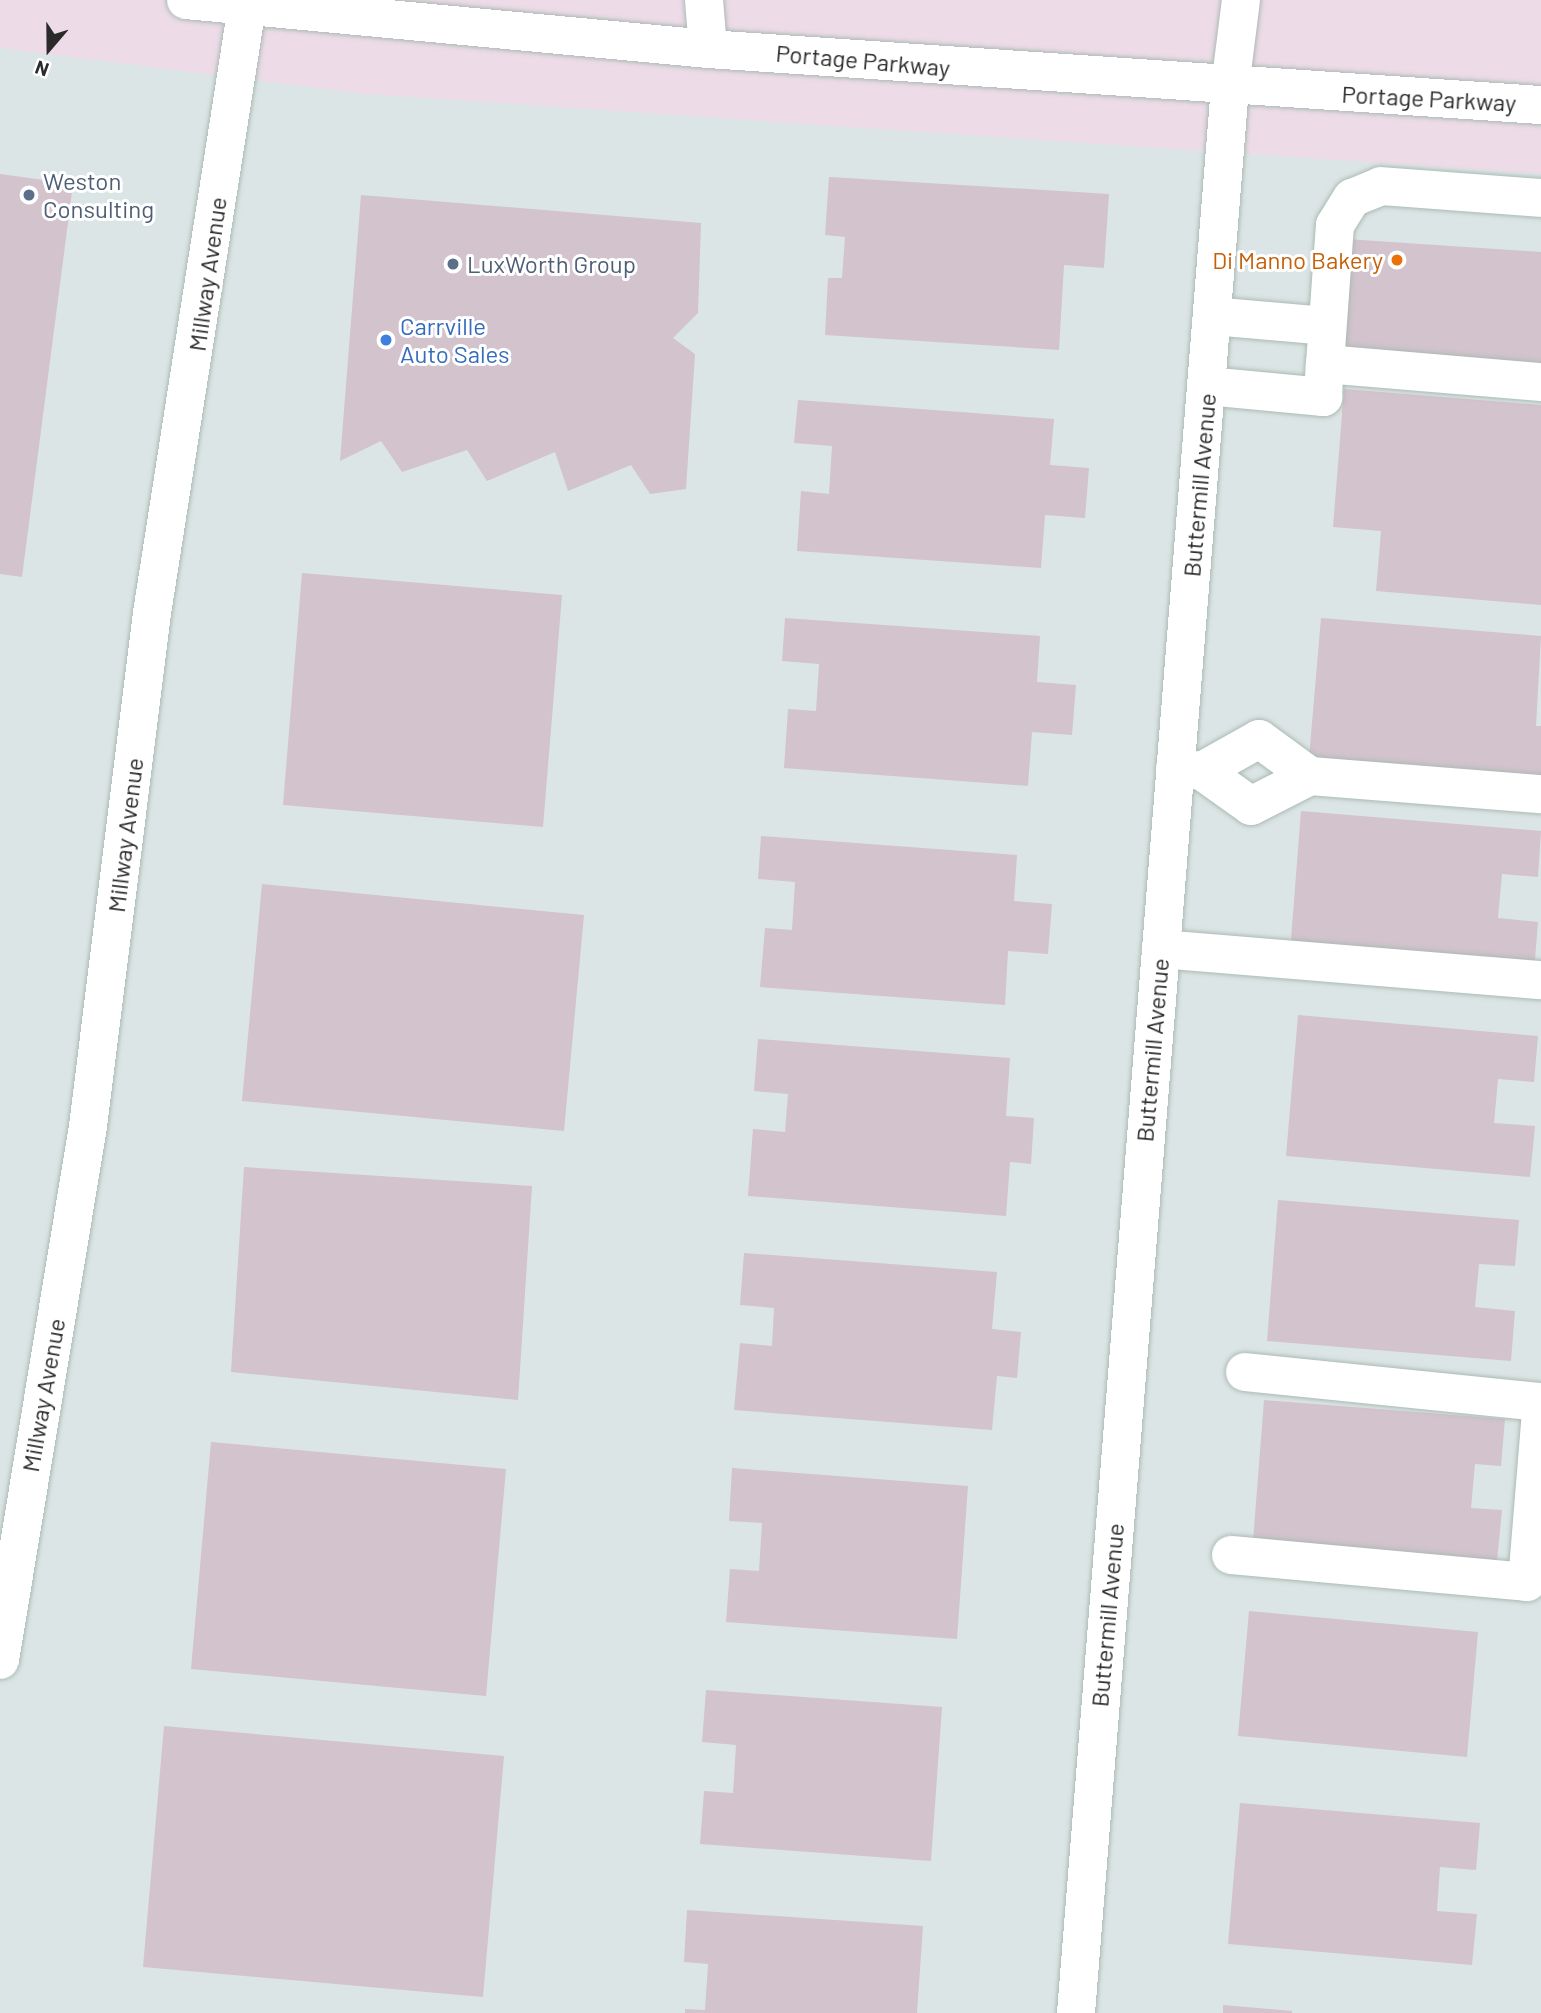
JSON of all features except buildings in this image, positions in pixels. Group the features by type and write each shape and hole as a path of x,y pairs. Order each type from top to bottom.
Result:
{"street":[{"name":"Portage Parkway","path":"186,0 244,3 708,49 1230,87 1541,105"},
{"path":"704,0 708,49"},
{"name":"Buttermill Avenue","path":"1076,2013 1161,949 1189,770 1207,386 1230,87 1241,0"},
{"name":"Millway Avenue","path":"0,1660 88,1126 152,612 199,331 244,3"},
{"path":"1207,386 1322,397 1335,225 1352,198 1381,186 1541,198"},
{"path":"1212,316 1327,326"},
{"path":"1325,364 1541,382"},
{"path":"1189,770 1259,739 1310,776"},
{"path":"1189,770 1251,806 1310,776 1541,793"},
{"path":"1161,949 1541,980"},
{"path":"1245,1372 1541,1402"},
{"path":"1231,1555 1527,1582 1541,1413"}],"shaded area":[{"path":"0,48 366,94 1541,174 1541,2013 0,2013"}],"place":[{"name":"Weston Consulting","path":"29,195"},
{"name":"Di Manno Bakery","path":"1397,260"},
{"name":"LuxWorth Group","path":"453,264"},
{"name":"Carrville Auto Sales","path":"386,340"}]}
